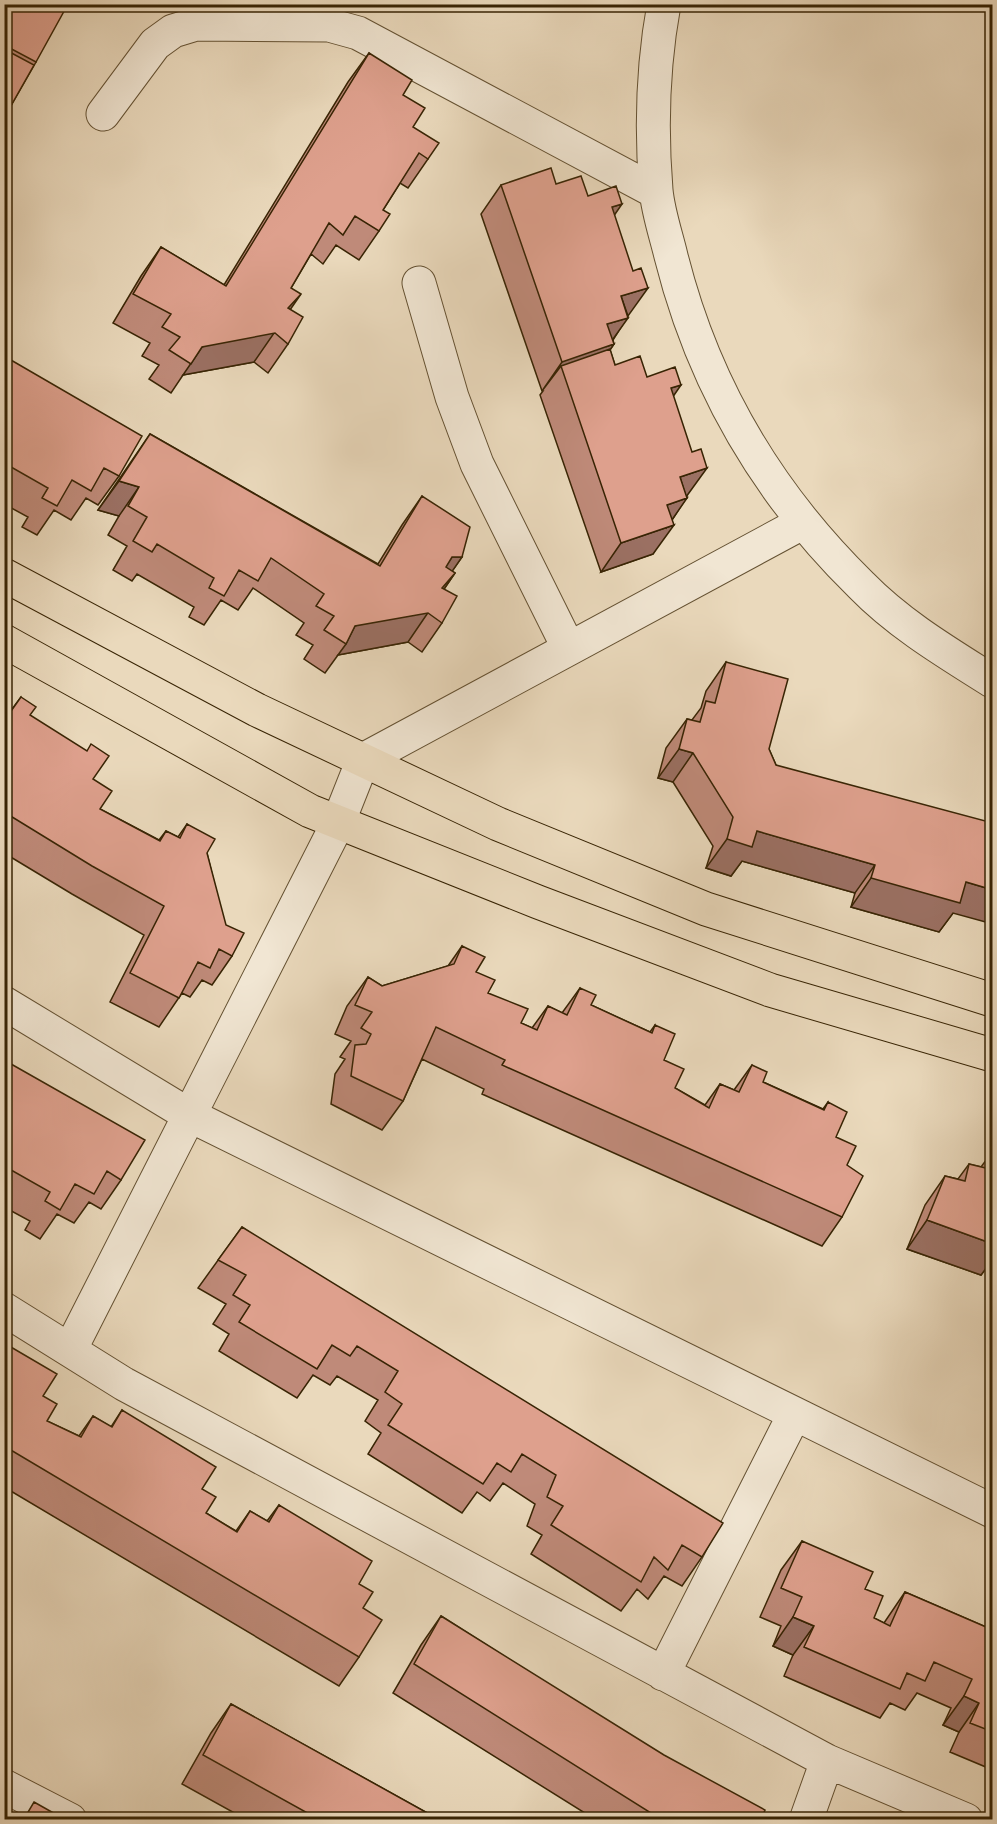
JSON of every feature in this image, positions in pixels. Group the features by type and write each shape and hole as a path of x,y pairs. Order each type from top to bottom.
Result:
{"main road":[{"path":"4,575 257,710 498,824 706,909 993,1000"},
{"path":"4,641 310,811 338,823 537,902 770,990 993,1054"}],"street":[{"path":"664,4 659,32 654,120 656,192 680,292 711,374 751,452 802,523 862,586 929,642 993,681"},
{"path":"103,114 155,44 173,31 196,24 329,25 358,33 656,192"},
{"path":"419,283 452,396 477,464 568,647"},
{"path":"70,1350 338,823 363,760 568,647 802,523"},
{"path":"4,1003 189,1115 794,1415 993,1511"},
{"path":"4,1309 124,1384 663,1674 827,1761 966,1820"},
{"path":"663,1674 794,1415"},
{"path":"806,1820 827,1761"},
{"path":"4,1786 70,1820"}],"building":[{"path":"4,4 68,4 36,62 4,45"},
{"path":"4,49 34,65 4,118"},
{"path":"369,53 412,80 403,95 425,108 413,127 439,143 428,159 419,153 383,210 390,214 379,231 355,216 343,235 329,223 291,288 301,294 288,308 303,317 288,344 275,333 202,347 191,364 169,350 180,337 162,327 171,314 133,294 161,247 226,286"},
{"path":"551,168 556,184 581,176 588,196 616,186 622,204 612,207 633,271 641,268 648,288 621,296 628,318 607,324 614,344 562,362 501,185"},
{"path":"610,349 615,365 640,356 647,377 675,367 681,385 671,388 692,452 701,449 707,468 680,477 687,498 667,505 674,525 621,543 561,366"},
{"path":"4,356 142,436 119,476 104,468 91,491 72,480 57,506 42,498 48,488 4,463"},
{"path":"150,434 380,566 422,496 470,527 462,557 452,557 446,567 455,573 442,588 457,596 442,623 428,613 355,626 346,644 324,630 334,616 316,606 324,594 271,558 258,581 239,570 224,596 209,588 214,578 157,544 152,552 133,541 147,517 128,506 139,487 119,481"},
{"path":"726,662 788,679 769,749 776,765 993,823 993,890 966,882 960,903 871,878 875,865 757,831 752,847 727,839 733,817 693,753 679,749 687,719 700,722 706,701 715,703"},
{"path":"21,697 36,707 30,715 87,751 91,744 109,756 93,779 112,791 100,809 160,841 166,831 180,838 187,824 215,839 207,853 226,925 244,933 232,956 219,949 210,968 198,962 179,998 130,973 164,906 92,866 4,812 4,721"},
{"path":"462,946 485,957 476,972 495,980 488,993 528,1009 521,1023 537,1030 548,1006 567,1015 580,988 596,995 591,1005 652,1033 655,1025 675,1034 664,1060 684,1069 675,1088 709,1108 720,1084 739,1092 752,1065 767,1072 763,1082 824,1110 828,1102 847,1112 836,1137 856,1146 847,1165 863,1176 842,1217 502,1065 505,1060 436,1027 403,1101 351,1076 355,1045 366,1044 371,1034 361,1028 372,1012 355,1005 368,977 382,986 454,964"},
{"path":"4,1060 145,1140 121,1180 107,1171 94,1194 75,1184 60,1210 45,1201 50,1192 4,1166"},
{"path":"993,1158 993,1244 927,1220 945,1176 965,1181 969,1164 990,1169"},
{"path":"242,1227 723,1523 702,1557 682,1545 668,1570 654,1557 641,1582 551,1525 563,1506 547,1497 556,1475 522,1454 511,1472 497,1463 483,1484 388,1425 402,1404 385,1392 398,1371 357,1346 350,1356 332,1345 317,1369 239,1322 250,1305 233,1295 246,1275 218,1260"},
{"path":"4,1343 57,1374 43,1396 57,1404 47,1421 81,1437 93,1416 112,1427 122,1410 216,1467 202,1489 216,1497 206,1513 237,1532 250,1511 269,1522 279,1505 372,1561 359,1584 373,1592 363,1608 382,1620 359,1657 4,1446"},
{"path":"802,1541 873,1572 865,1589 883,1596 874,1618 890,1626 905,1592 993,1630 993,1732 970,1723 979,1703 964,1696 972,1679 934,1662 925,1681 907,1673 900,1689 804,1647 814,1626 793,1617 802,1597 781,1588"},
{"path":"441,1616 664,1755 765,1810 761,1820 662,1820 414,1664"},
{"path":"231,1704 440,1820 320,1820 203,1755"},
{"path":"34,1802 66,1820 4,1820 6,1809 24,1819"}]}
